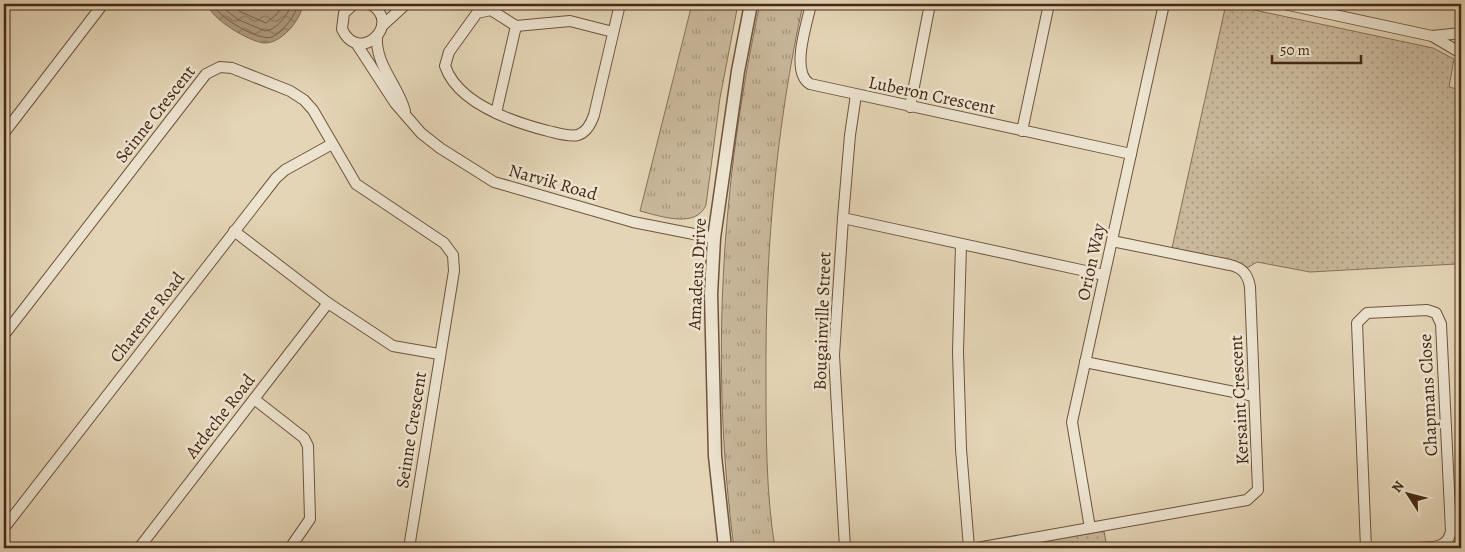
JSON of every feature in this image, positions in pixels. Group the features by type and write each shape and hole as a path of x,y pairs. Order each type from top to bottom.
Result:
{"street":[{"path":"4,133 103,4"},
{"path":"345,8 354,4"},
{"path":"373,4 381,15 382,26"},
{"path":"356,43 369,42 377,36 382,26 406,4"},
{"path":"613,32 570,20 516,26 491,10 479,12 446,60 448,72 460,89 513,122 567,135 583,133 589,128 594,116 620,4"},
{"name":"Amadeus Drive","path":"725,548 715,456 710,294 714,238 738,71 750,4"},
{"name":"Luberon Crescent","path":"811,4 799,65 801,76 813,86 1131,154"},
{"path":"910,107 930,4"},
{"path":"1022,131 1049,4"},
{"name":"Orion Way","path":"1090,528 1072,427 1164,4"},
{"path":"1290,4 1432,36 1461,52"},
{"name":"Narvik Road","path":"345,8 342,29 347,38 356,43 396,103 421,133 440,148 494,182 633,222 714,238"},
{"path":"496,113 516,26"},
{"path":"1432,36 1461,33"},
{"name":"Narvik Road","path":"377,36 377,50 382,64 402,100 405,112"},
{"name":"Seinne Crescent","path":"4,335 209,71 220,67 232,68 295,94 313,110 350,176 360,188 440,240 451,251 454,266 409,548"},
{"name":"Bougainville Street","path":"845,548 834,355 850,135 856,95"},
{"name":"Charente Road","path":"4,528 280,174 332,144"},
{"path":"843,218 1104,275"},
{"path":"234,231 328,304 393,346 439,354"},
{"name":"Kersaint Crescent","path":"1090,528 1247,500 1254,496 1259,485 1250,287 1247,276 1242,270 1230,265 1112,241"},
{"path":"961,244 958,352 961,449 969,548"},
{"name":"Ardeche Road","path":"139,548 328,304"},
{"name":"Chapmans Close","path":"1366,548 1357,323 1367,313 1428,310 1436,313 1441,324 1451,531 1448,541 1441,546 1414,548"},
{"path":"1085,362 1254,396"},
{"path":"254,399 304,438 308,446 310,519 290,548"},
{"path":"977,548 1090,528"}],"green space":[{"path":"692,4 738,4 720,98 706,205 694,217 677,219 640,211"},
{"path":"760,4 803,4 779,143 770,237 766,331 766,443 768,485 775,548 734,548 722,412 721,343 723,275 736,139"},
{"path":"1226,4 1433,48 1454,59 1449,87 1461,90 1461,177 1455,208 1456,264 1310,272 1257,262 1247,268 1236,261 1172,248"},
{"path":"1104,531 1107,548 1042,548 1041,542"}],"water":[{"path":"208,4 303,4 298,17 289,30 277,40 264,43 240,34 222,22 210,10"}]}
